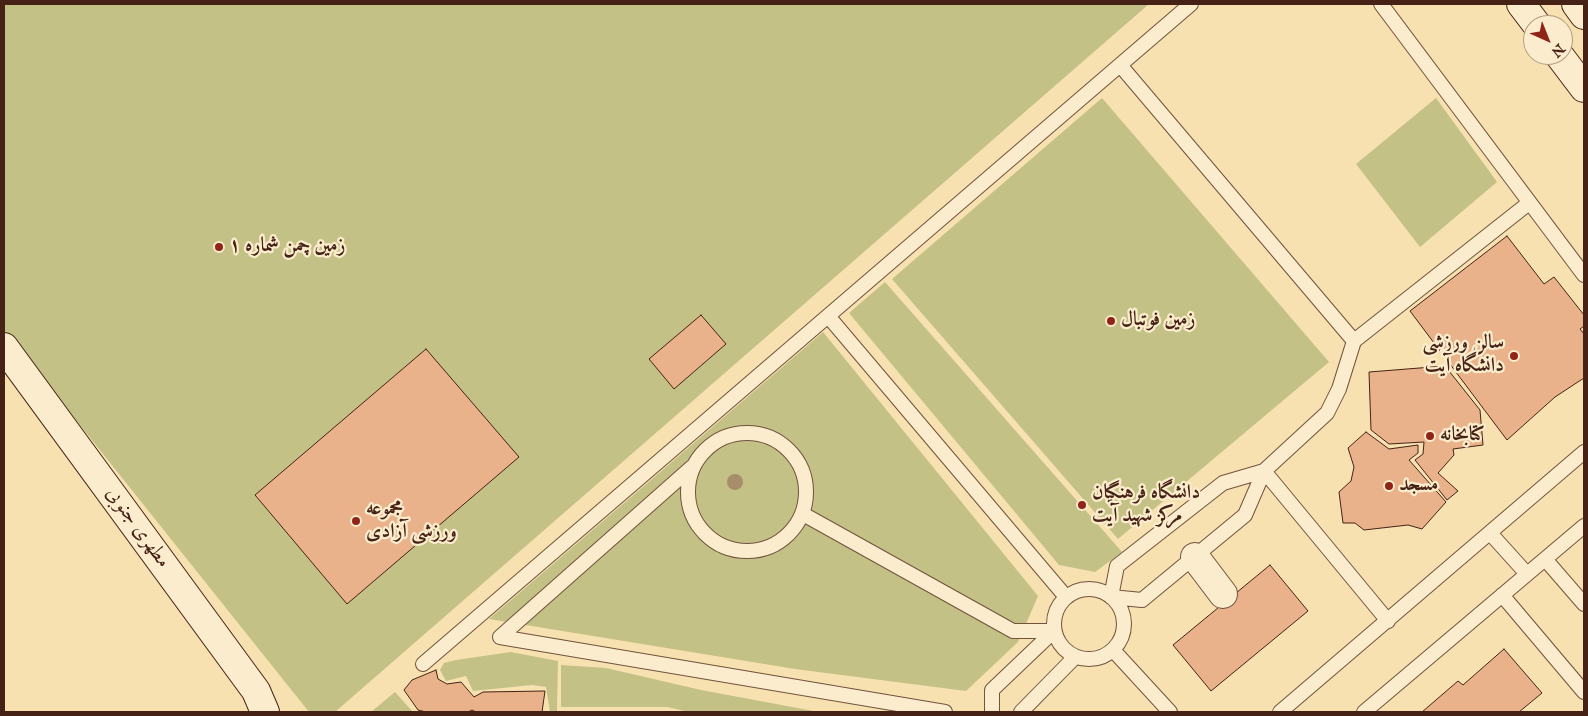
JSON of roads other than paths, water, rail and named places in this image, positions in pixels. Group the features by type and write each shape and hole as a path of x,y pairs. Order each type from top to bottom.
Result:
{"street":[{"path":"1521,4 1529,15"},
{"path":"1576,4 1584,15"},
{"path":"1567,65 1584,88"},
{"name":"مطهری جنوبی","path":"4,347 261,702 282,712"},
{"path":"1195,556 1224,594"}],"lane":[{"path":"423,664 1191,4"},
{"path":"1382,4 1584,276"},
{"path":"1120,64 1354,341"},
{"path":"1264,471 1223,483 1117,566 1111,596 1121,611 1124,629 1120,640 1113,650 1095,659 1075,657 1065,651 1058,642 1053,622 1060,604 1066,597 1076,591 1088,589 1100,591 1111,596 1142,600 1245,515 1264,471 1327,413 1339,389 1354,341 1530,203"},
{"path":"828,316 1066,597"},
{"path":"693,467 688,485 688,504 695,522 701,530 707,537 723,547 742,552 761,550 778,543 793,530 803,514 807,494 804,474 795,456 780,442 761,434 741,433 722,438 705,450 693,467 500,637 945,712"},
{"path":"1280,712 1584,452"},
{"path":"1264,471 1388,621"},
{"path":"803,514 1012,631 1054,630"},
{"path":"1364,712 1584,526"},
{"path":"1490,533 1527,574"},
{"path":"1545,559 1584,604"},
{"path":"1502,595 1584,692"},
{"path":"992,712 992,690 1054,630"},
{"path":"1113,650 1170,712"},
{"path":"1021,712 1075,657"}],"place":[{"name":"زمین چمن شماره ۱","path":"219,247"},
{"name":"زمین فوتبال","path":"1111,321"},
{"name":"سالن ورزشی دانشگاه آیت","path":"1514,356"},
{"name":"کتابخانه","path":"1430,436"},
{"name":"مسجد","path":"1389,486"},
{"name":"دانشگاه فرهنگیان مرکز شهید آیت","path":"1082,505"},
{"name":"مجموعه ورزشی آزادی","path":"356,521"}]}
